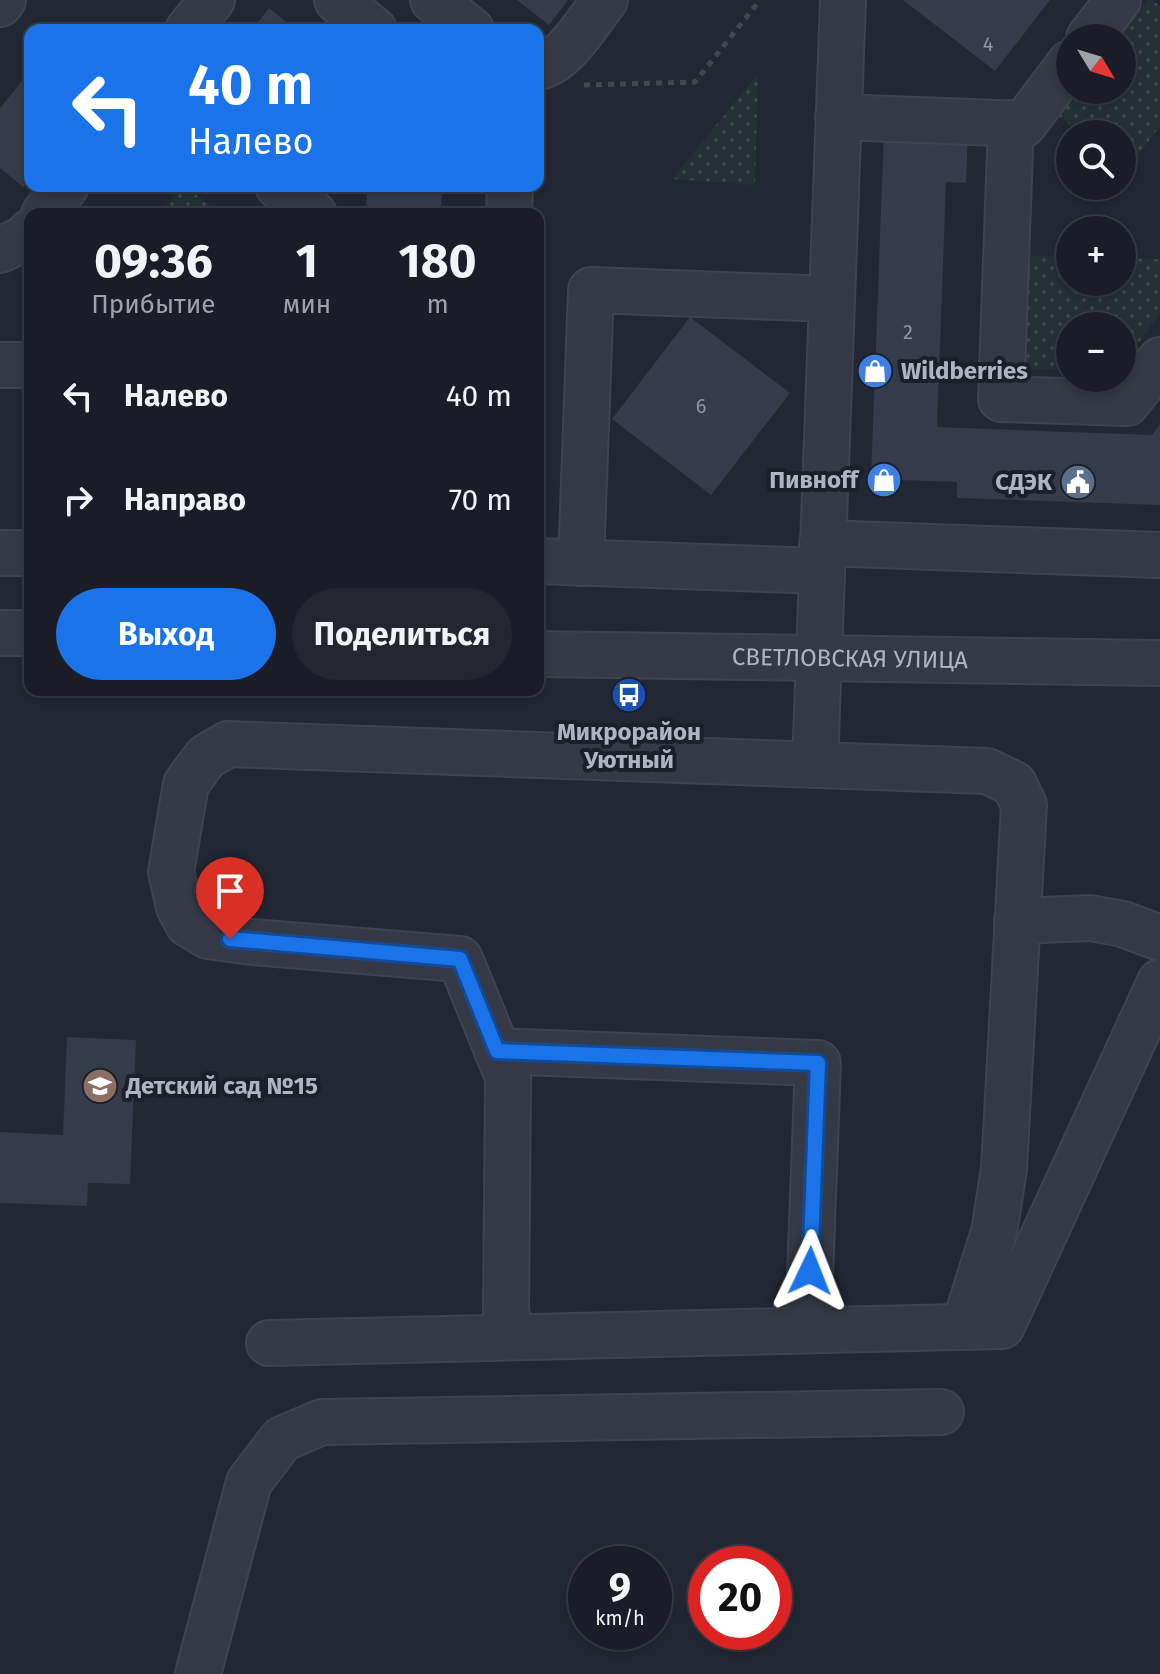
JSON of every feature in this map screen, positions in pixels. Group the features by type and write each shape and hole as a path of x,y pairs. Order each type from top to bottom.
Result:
{"street":[{"path":"193,24 212,0"},
{"path":"337,0 367,24"},
{"path":"433,0 463,24"},
{"path":"554,76 554,61 605,0"},
{"path":"815,765 843,0"},
{"path":"1100,24 1118,0"},
{"path":"838,117 1024,124 1056,82"},
{"path":"1011,123 1001,399 1127,403 1160,360"},
{"path":"49,208 61,192"},
{"path":"286,192 306,208"},
{"path":"0,250 24,238"},
{"path":"581,563 591,290 832,299"},
{"path":"0,365 24,365"},
{"path":"0,553 24,553"},
{"path":"544,561 1160,555"},
{"path":"0,633 24,633"},
{"name":"СВЕТЛОВСКАЯ УЛИЦА","path":"544,654 1160,663"},
{"path":"515,1337 506,1314 508,1077 460,959 238,940 208,936 188,924 179,907 171,872 186,784 206,757 228,744 987,771 1014,784 1024,805 1004,1169 994,1232 964,1327"},
{"path":"1017,921 1090,918 1123,924 1160,938"},
{"path":"269,1343 1002,1326 1160,982"},
{"path":"497,1051 818,1063 808,1330"},
{"path":"198,1674 249,1482 282,1439 322,1422 941,1412"}],"path":[{"path":"554,76 695,82 760,0"}],"shaded area":[{"path":"1147,0 1160,6 1160,126 1136,158 1136,120 1064,120 1059,116 1068,104 1136,104 1136,24 1129,24"},
{"path":"758,74 755,185 672,179"},
{"path":"176,192 193,192 213,208 164,208"},
{"path":"1024,256 1056,257 1056,296 1136,296 1136,258 1160,259 1160,313 1136,346 1136,312 1056,312 1056,369 1020,368"}],"building":[{"path":"517,0 568,0 549,25"},
{"path":"903,0 1050,0 995,71"},
{"path":"269,8 289,24 257,24"},
{"path":"24,78 23,187 0,168 0,108"},
{"path":"884,130 968,133 966,183 946,182 937,427 1152,435 1160,424 1160,505 957,498 957,482 871,479"},
{"path":"367,192 442,192 441,208 366,208"},
{"path":"690,317 790,393 711,495 612,419"},
{"name":"Детский сад №15","path":"67,1037 136,1040 130,1184 88,1183 87,1206 0,1203 0,1132 63,1135"}],"place":[{"name":"Wildberries","path":"875,371"},
{"name":"Пивноff","path":"884,480"},
{"name":"СДЭК","path":"1078,482"},
{"name":"Микрорайон Уютный","path":"629,695"},
{"name":"Детский сад №15","path":"100,1086"}],"route":[{"path":"230,939 460,959 497,1051 818,1063 810,1271"}]}
